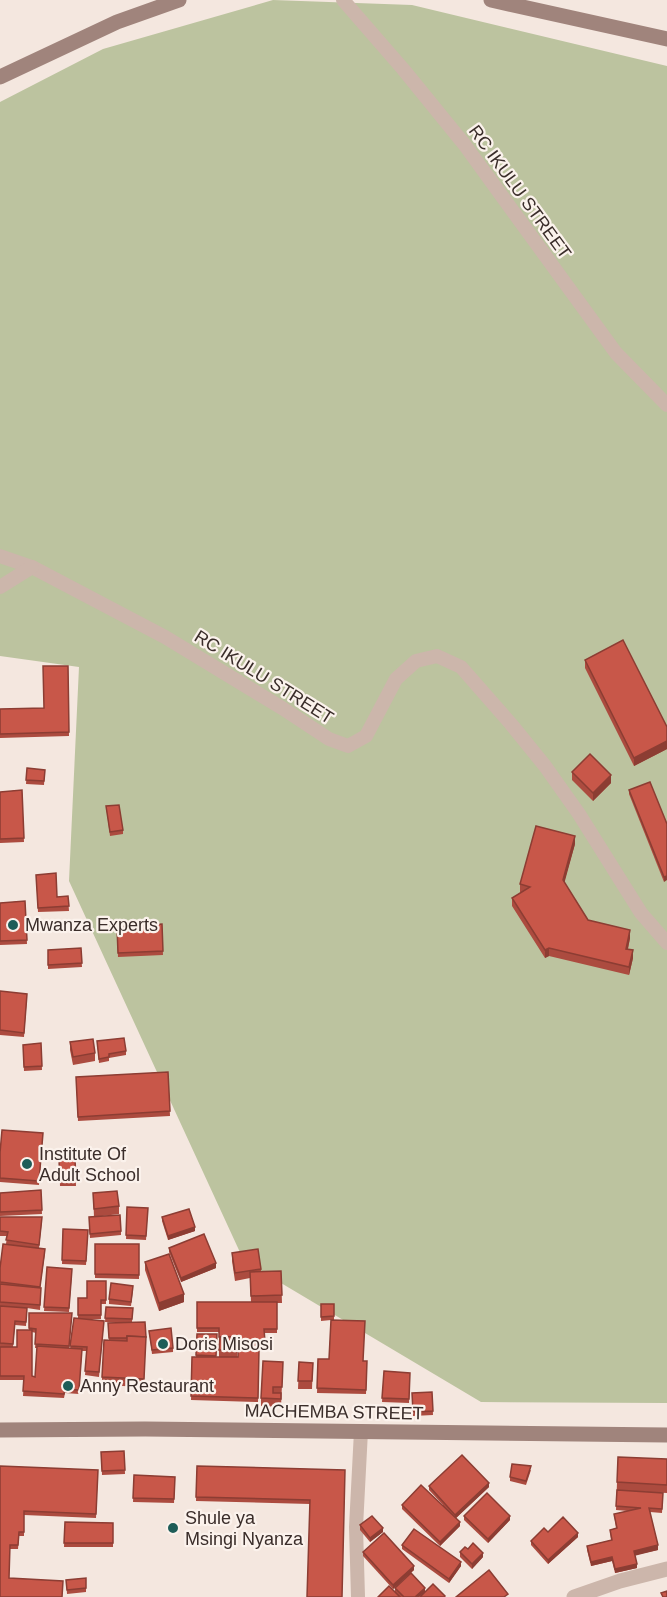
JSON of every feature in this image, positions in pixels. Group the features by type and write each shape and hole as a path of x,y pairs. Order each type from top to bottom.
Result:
{"main road":[{"path":"0,77 117,22 179,0"},
{"path":"491,0 667,39"},
{"name":"MACHEMBA STREET","path":"0,1431 145,1429 667,1435"}],"street":[{"path":"573,1597 667,1569"}],"lane":[{"name":"RC IKULU STREET","path":"343,0 464,144 616,353 667,405"},
{"name":"RC IKULU STREET","path":"0,556 32,567 165,637 329,739 348,746 366,736 396,679 416,661 437,656 461,667 512,724 545,766 579,814 641,913 667,943"},
{"path":"0,587 32,567"},
{"path":"358,1597 356,1527 361,1431"}],"green space":[{"path":"273,0 412,5 667,66 667,1403 481,1402 244,1261 69,881 79,667 0,656 0,102 103,49"}],"building":[{"path":"623,640 667,727 667,741 634,758 585,660"},
{"path":"43,666 68,666 69,732 0,734 0,709 44,708"},
{"path":"590,754 611,775 593,793 572,772"},
{"path":"27,768 45,770 44,781 26,780"},
{"path":"650,782 667,824 667,876 664,877 629,790"},
{"path":"22,790 24,838 0,839 0,792"},
{"path":"119,805 123,830 110,832 106,806"},
{"path":"536,826 575,836 563,880 588,920 630,930 626,949 633,950 629,967 549,948 545,950 512,898 530,887 520,884"},
{"name":"Mwanza Experts","path":"56,873 57,897 68,896 69,906 38,908 36,875"},
{"name":"Mwanza Experts","path":"25,901 27,940 0,941 0,903"},
{"path":"162,924 163,951 118,953 117,927"},
{"path":"81,948 82,963 48,965 48,950"},
{"path":"0,991 27,994 24,1033 0,1030"},
{"path":"124,1038 126,1051 109,1054 109,1057 99,1059 97,1041"},
{"path":"93,1039 95,1053 73,1057 70,1042"},
{"path":"41,1043 42,1066 24,1067 23,1045"},
{"path":"168,1072 170,1111 78,1117 76,1077"},
{"path":"2,1130 43,1133 39,1181 0,1178"},
{"path":"75,1159 76,1182 60,1182 59,1160"},
{"path":"41,1190 42,1210 0,1212 0,1193"},
{"path":"117,1191 119,1206 94,1209 93,1193"},
{"path":"127,1207 148,1208 146,1236 126,1235"},
{"path":"189,1209 195,1227 168,1236 162,1217"},
{"path":"120,1215 121,1231 90,1234 89,1217"},
{"path":"0,1217 42,1217 39,1245 6,1240 8,1232 0,1231"},
{"path":"63,1229 88,1230 86,1261 62,1260"},
{"path":"204,1234 216,1263 181,1278 169,1248"},
{"path":"3,1244 45,1249 40,1287 0,1282"},
{"path":"95,1244 139,1244 139,1275 95,1274"},
{"path":"258,1249 261,1269 235,1273 232,1253"},
{"path":"169,1254 184,1294 159,1303 145,1262"},
{"path":"47,1267 72,1269 69,1308 44,1307"},
{"path":"281,1271 282,1295 251,1296 250,1272"},
{"path":"87,1281 106,1281 106,1300 101,1300 101,1315 78,1315 78,1298 87,1298"},
{"path":"111,1283 133,1286 131,1302 109,1299"},
{"path":"0,1284 41,1288 40,1305 0,1302"},
{"path":"197,1302 277,1302 277,1329 264,1329 265,1342 240,1342 240,1337 219,1337 219,1328 197,1328"},
{"path":"321,1304 334,1304 334,1316 321,1317"},
{"path":"0,1306 27,1308 26,1322 15,1321 13,1344 0,1343"},
{"path":"106,1307 133,1308 132,1319 105,1318"},
{"path":"29,1313 72,1313 69,1346 35,1344 36,1329 29,1328"},
{"path":"74,1318 104,1321 99,1372 85,1371 87,1347 70,1346"},
{"path":"331,1320 365,1321 363,1361 367,1361 366,1390 317,1388 318,1359 329,1359"},
{"path":"145,1322 146,1337 109,1338 108,1323"},
{"path":"171,1328 173,1348 152,1350 149,1331"},
{"path":"17,1330 32,1330 32,1376 35,1377 37,1346 82,1349 79,1390 65,1389 64,1394 23,1391 24,1376 0,1376 0,1347 17,1347"},
{"path":"197,1334 217,1334 216,1356 196,1355"},
{"path":"127,1336 146,1337 144,1379 102,1377 104,1340 127,1341"},
{"path":"220,1337 237,1337 237,1350 219,1350"},
{"path":"238,1349 259,1350 258,1398 191,1396 192,1357 238,1357"},
{"path":"263,1361 283,1362 282,1387 273,1387 273,1393 281,1393 281,1399 261,1398"},
{"path":"299,1362 313,1363 312,1381 298,1381"},
{"path":"384,1371 410,1373 409,1399 382,1398"},
{"path":"432,1392 433,1411 413,1412 412,1393"},
{"path":"124,1451 125,1470 102,1471 101,1452"},
{"path":"462,1455 489,1483 455,1515 429,1486"},
{"path":"618,1457 667,1459 667,1485 617,1482"},
{"path":"512,1464 531,1466 526,1481 510,1477"},
{"path":"0,1466 98,1470 96,1514 24,1511 24,1532 19,1532 18,1545 10,1545 9,1578 63,1581 62,1597 0,1597"},
{"path":"197,1466 345,1470 342,1597 307,1597 310,1500 196,1497"},
{"path":"134,1475 175,1477 174,1499 133,1498"},
{"path":"421,1485 460,1522 440,1542 402,1505"},
{"path":"617,1490 663,1493 662,1509 649,1508 658,1545 634,1551 637,1564 615,1569 612,1557 591,1562 587,1546 612,1540 610,1530 617,1528 614,1514 641,1508 616,1506"},
{"path":"487,1493 510,1516 488,1539 464,1516"},
{"path":"372,1516 383,1528 370,1538 360,1525"},
{"path":"563,1517 578,1533 548,1560 531,1541 544,1528 548,1532"},
{"path":"65,1522 113,1523 113,1543 64,1543"},
{"path":"414,1529 461,1562 449,1579 402,1545"},
{"path":"384,1533 414,1566 393,1585 363,1552"},
{"path":"473,1543 483,1553 472,1564 460,1552 465,1547 468,1549"},
{"path":"489,1570 508,1594 504,1597 456,1597"},
{"path":"411,1573 425,1588 415,1597 404,1597 395,1588"},
{"path":"86,1578 86,1588 67,1590 66,1580"},
{"path":"433,1584 444,1597 420,1597"},
{"path":"389,1586 400,1597 378,1597"},
{"path":"667,1591 667,1597 663,1597 661,1593"}],"place":[{"name":"Mwanza Experts","path":"13,925"},
{"name":"Institute Of Adult School","path":"27,1164"},
{"name":"Doris Misosi","path":"163,1344"},
{"name":"Anny Restaurant","path":"68,1386"},
{"name":"Shule ya Msingi Nyanza","path":"173,1528"}]}
